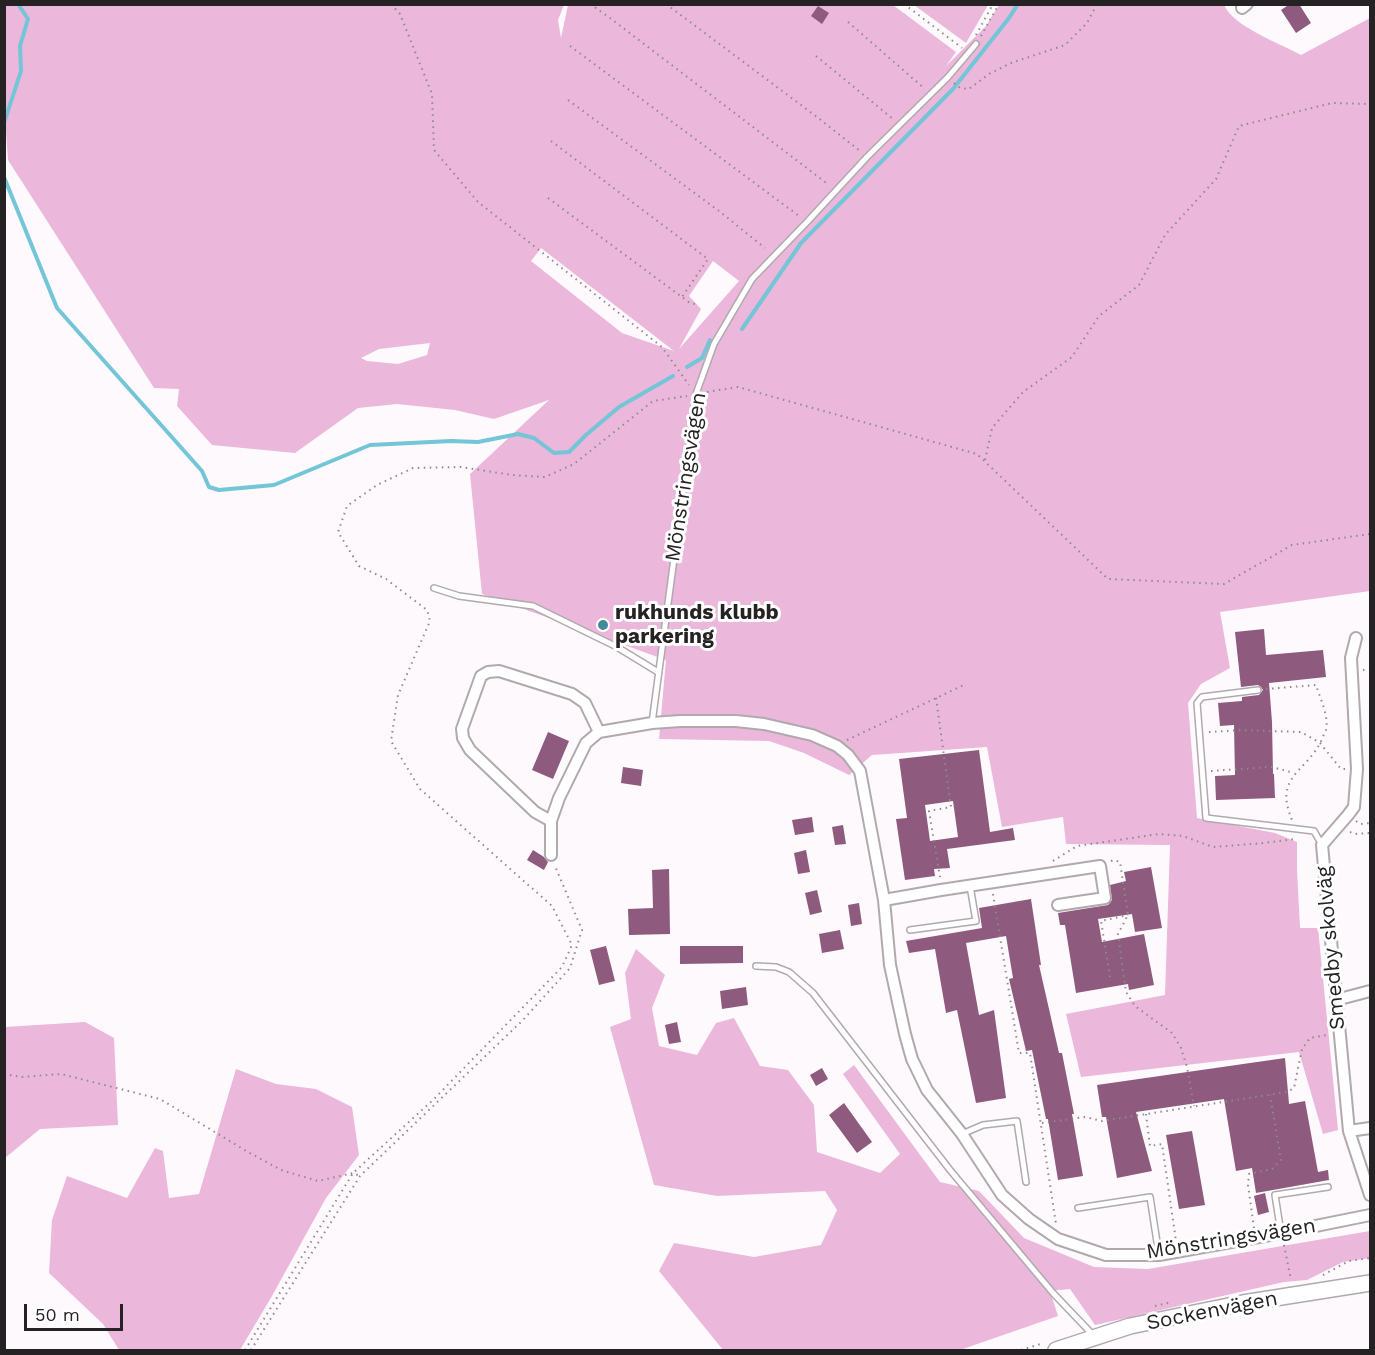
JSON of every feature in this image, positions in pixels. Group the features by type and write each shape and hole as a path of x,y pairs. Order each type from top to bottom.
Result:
{"street":[{"name":"Smedby skolväg","path":"1356,638 1351,658 1357,769 1354,807 1322,845 1349,1131 1371,1195"},
{"path":"551,821 535,812 470,750 462,738 462,729 481,676 488,672 499,671 572,694 585,703 599,732 586,743 559,798 551,821 551,855"},
{"name":"Mönstringsvägen","path":"599,732 652,723 736,721 764,724 812,735 837,746 848,755 860,771 884,900 890,965 912,1059 927,1090 962,1134 1002,1195 1029,1219 1058,1239 1106,1255 1160,1255 1371,1215"},
{"path":"884,900 1100,866 1105,898 1058,905"},
{"path":"1336,1000 1371,991"},
{"path":"1349,1131 1371,1128"},
{"name":"Sockenvägen","path":"1056,1350 1130,1326 1371,1283"}],"lane":[{"name":"Mönstringsvägen","path":"652,723 696,394 714,344 752,279 976,44"},
{"path":"434,588 459,596 533,606 616,647 658,672"},
{"path":"1258,690 1202,697 1197,704 1206,818 1314,831 1322,845"},
{"path":"910,930 976,921 970,886"},
{"path":"756,966 776,967 789,972 813,993 950,1170 1053,1293 1095,1338"},
{"path":"962,1134 983,1125 1017,1121 1026,1182"},
{"path":"1281,1233 1275,1195 1328,1187"},
{"path":"1078,1208 1150,1197 1160,1255"}],"path":[{"path":"391,4 400,14 432,94 434,150 478,202 662,347 696,394"},
{"path":"590,4 835,190"},
{"path":"666,4 867,157"},
{"path":"904,4 969,53"},
{"path":"976,44 975,36 993,4"},
{"path":"976,44 999,4"},
{"path":"953,82 960,88 969,89 989,74 1011,63 1065,45 1087,23 1097,4"},
{"path":"848,22 931,93"},
{"path":"570,46 807,222"},
{"path":"816,56 899,124"},
{"path":"568,100 765,248"},
{"path":"985,461 992,428 1023,392 1072,357 1099,316 1140,285 1165,235 1216,180 1239,126 1332,103 1371,104"},
{"path":"551,141 708,259 682,297"},
{"path":"548,198 690,303 699,305"},
{"path":"245,1350 353,1173 434,1099 562,967 572,945 552,906 420,789 391,741 398,695 430,621 427,610 386,579 359,566 338,532 347,506 377,485 413,468 461,467 512,475 545,477 574,464 654,401 738,387 977,454 1108,579 1224,584 1292,544 1371,534"},
{"path":"837,746 966,684"},
{"path":"1258,690 1316,685 1326,716 1326,730 1316,752 1288,783 1288,810 1295,828"},
{"path":"936,698 951,807 929,811 940,880"},
{"path":"1199,732 1241,730 1301,732 1320,743 1341,769 1357,769"},
{"path":"1202,771 1272,767 1295,773"},
{"path":"1338,827 1355,834 1371,833"},
{"path":"1038,876 1055,859 1077,846 1159,834 1182,836 1213,847 1303,837 1314,831"},
{"path":"251,1350 360,1176 522,1021 570,968 582,930 551,855"},
{"path":"1100,866 1114,860 1120,862 1128,915 1118,934 1126,992 1134,1006 1172,1033 1181,1048 1187,1066 1194,1106"},
{"path":"991,883 1019,1053 1030,1053 1058,1239"},
{"path":"1110,977 1101,921 1128,915"},
{"path":"1041,1123 1085,1117 1102,1121 1287,1092 1294,1088 1302,1049 1310,1038 1339,1034"},
{"path":"4,1074 21,1077 61,1074 160,1099 281,1170 318,1181 353,1173 360,1176"},
{"path":"1255,1237 1248,1185 1249,1174 1272,1169 1281,1161 1270,1095"},
{"path":"1146,1114 1150,1146 1161,1144 1178,1251"},
{"path":"1281,1233 1292,1282"}],"shaded area":[{"path":"4,5 564,5 558,20 561,38 568,5 893,5 956,52 946,66 986,26 999,5 1224,5 1229,13 1247,27 1301,55 1370,18 1370,591 1220,612 1230,668 1201,684 1188,703 1197,818 1275,833 1297,842 1300,928 1318,928 1338,1130 1323,1134 1299,1052 1081,1077 1066,1014 1165,995 1170,845 1066,844 1063,817 1002,827 987,747 872,755 849,775 804,753 769,741 659,739 666,660 482,594 470,474 549,400 494,419 455,410 397,404 358,408 295,453 212,445 177,406 179,389 154,388 8,160 4,104","holes":["541,248 674,351 622,333 531,261","713,261 739,281 679,349 701,309 689,296","430,343 427,355 398,364 367,361 361,358 379,349"]},
{"path":"914,5 988,5 966,43"},
{"path":"636,949 665,975 652,1008 659,1046 697,1055 716,1023 734,1018 760,1066 788,1070 814,1105 817,1152 880,1173 900,1154 843,1074 854,1065 940,1182 979,1191 1024,1238 1094,1267 1148,1269 1370,1231 1370,1258 1343,1262 1307,1280 1284,1282 1095,1325 1070,1289 1050,1291 1058,1316 960,1350 723,1350 659,1271 674,1243 754,1257 821,1245 837,1210 825,1191 717,1196 654,1185 610,1027 631,1019 625,973"},
{"path":"85,1022 114,1038 118,1125 40,1129 5,1158 5,1027"},
{"path":"236,1069 276,1084 316,1089 352,1107 359,1155 326,1198 240,1350 119,1350 103,1324 49,1273 52,1220 67,1176 127,1198 155,1148 163,1151 169,1198 199,1194"}],"building":[{"path":"1290,4 1299,4 1311,23 1296,33 1281,10"},
{"path":"818,6 829,13 822,24 811,16"},
{"path":"1264,629 1266,655 1323,650 1326,677 1269,683 1275,798 1216,800 1215,776 1235,775 1234,725 1220,726 1218,703 1242,701 1242,697 1259,695 1263,690 1258,685 1241,687 1235,632"},
{"path":"548,732 569,741 553,779 532,770"},
{"path":"979,750 990,832 1013,828 1015,840 947,849 950,868 934,869 935,876 905,880 896,819 907,818 899,759","holes":["953,801 958,837 930,841 925,805"]},
{"path":"623,767 643,770 641,786 621,783"},
{"path":"812,817 814,832 795,835 792,820"},
{"path":"843,825 846,844 835,845 832,827"},
{"path":"533,850 548,862 544,870 527,860"},
{"path":"806,850 810,872 798,874 794,853"},
{"path":"1151,867 1162,928 1135,932 1132,914 1098,919 1102,942 1144,934 1154,985 1129,990 1128,984 1076,993 1065,925 1060,925 1058,913 1108,905 1112,900 1110,885 1126,881 1124,872"},
{"path":"669,869 670,934 629,935 628,909 653,908 652,870"},
{"path":"817,890 822,912 810,915 805,893"},
{"path":"1031,899 1041,965 1039,965 1059,1053 1062,1053 1083,1176 1058,1180 1048,1119 1046,1119 1032,1050 1026,1051 1009,979 1013,978 1006,936 966,943 979,1015 994,1010 1006,1098 976,1103 957,1010 946,1013 935,949 909,953 906,941 982,928 979,908"},
{"path":"859,903 862,924 851,926 848,905"},
{"path":"840,930 844,949 822,953 819,934"},
{"path":"606,946 615,981 599,985 590,950"},
{"path":"680,946 743,946 743,963 680,964"},
{"path":"746,987 748,1005 722,1009 720,991"},
{"path":"677,1022 681,1042 669,1044 665,1025"},
{"path":"1285,1058 1289,1104 1305,1101 1318,1172 1328,1170 1329,1180 1256,1193 1252,1168 1236,1171 1224,1099 1136,1112 1152,1171 1117,1178 1106,1117 1102,1117 1097,1085"},
{"path":"822,1068 828,1079 816,1086 810,1075"},
{"path":"844,1103 872,1142 857,1153 829,1115"},
{"path":"1192,1131 1205,1205 1179,1209 1166,1135"},
{"path":"1265,1193 1269,1212 1258,1215 1254,1196"}],"waterway":[{"path":"4,123 21,71 20,46 28,19 18,4"},
{"path":"742,329 801,243 953,89 1018,4"},
{"path":"4,177 57,308 202,471 209,487 219,490 274,485 370,445 478,442 518,434 534,438 554,453 569,452 619,407 673,376"},
{"path":"687,367 702,358 710,340"}],"place":[{"name":"rukhunds klubb parkering","path":"603,625"}]}
